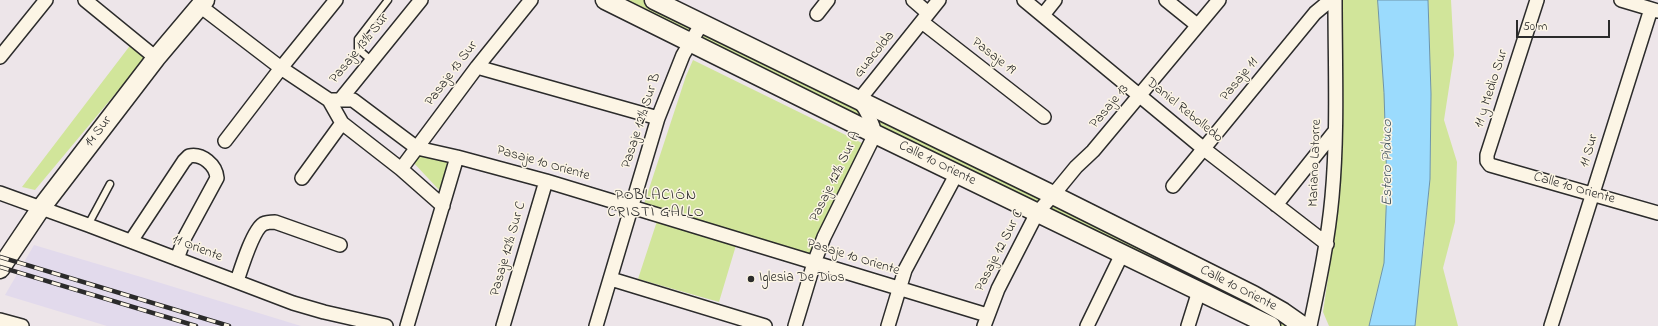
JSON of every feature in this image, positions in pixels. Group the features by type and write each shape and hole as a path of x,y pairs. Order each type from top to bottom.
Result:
{"main road":[{"name":"Calle 10 Oriente","path":"605,0 875,134 1271,326"},
{"name":"Calle 10 Oriente","path":"654,0 1054,195 1253,295 1283,312 1303,326"},
{"name":"14 Sur","path":"0,269 41,208 156,58 203,3"}],"street":[{"path":"1,54 46,0"},
{"path":"85,0 156,58"},
{"path":"225,141 336,0"},
{"name":"Pasaje 13½ Sur","path":"334,100 372,61 421,0"},
{"name":"Pasaje 13 Sur","path":"401,169 477,67 531,0"},
{"path":"817,14 828,0"},
{"name":"Pasaje 19","path":"913,0 925,18 1044,117"},
{"name":"Guacolda","path":"875,134 871,118 866,109 858,100 940,0"},
{"name":"Daniel Rebolledo","path":"1024,0 1204,149 1327,244"},
{"path":"1043,15 1055,0"},
{"path":"1166,0 1197,25"},
{"name":"Pasaje 13","path":"1054,195 1076,166 1093,152 1219,0"},
{"name":"Mariano Latorre","path":"1310,326 1327,244 1334,169 1335,0"},
{"name":"Pasaje 11","path":"1173,186 1315,13 1327,3 1335,0"},
{"name":"11 y Medio Sur","path":"1490,165 1487,161 1487,156 1538,0"},
{"path":"1623,0 1654,10"},
{"name":"Pasaje 10 Oriente","path":"203,3 281,68 334,100 352,100 417,148 546,181 632,206 898,289 985,320"},
{"name":"11 Sur","path":"1551,326 1654,10"},
{"name":"Pasaje 12½ Sur B","path":"596,326 658,118 683,55 702,23"},
{"path":"477,67 658,118"},
{"name":"Pasaje 10 Oriente","path":"334,100 342,123 401,169 443,206"},
{"path":"302,178 342,123"},
{"path":"1276,205 1335,131"},
{"name":"Pasaje 12½ Sur A","path":"795,326 814,263 824,237 875,134"},
{"path":"131,241 184,161 189,156 196,156 213,165 217,173 217,178 185,237 177,259"},
{"path":"407,326 457,157"},
{"name":"Calle 10 Oriente","path":"1490,165 1658,213"},
{"path":"888,326 905,270 956,173"},
{"name":"Pasaje 12½ Sur C","path":"503,326 546,181"},
{"name":"11 Oriente","path":"0,193 312,308 386,326"},
{"name":"Pasaje 12 Sur C","path":"985,320 998,289 1037,213 1054,195"},
{"path":"236,281 255,233 263,224 268,222 275,222 340,245"},
{"path":"1087,326 1122,254"},
{"path":"611,279 765,326"},
{"path":"1188,326 1199,291"},
{"path":"0,320 22,326"}],"lane":[{"path":"372,61 358,49 358,39 388,0"},
{"path":"88,225 110,184"}],"shaded area":[{"path":"34,245 301,326 107,326 5,295"}],"green space":[{"path":"613,0 648,0 1292,323 1286,326 1279,326"},
{"path":"1342,0 1378,0 1381,53 1423,255 1430,179 1431,94 1428,0 1451,0 1454,55 1444,120 1457,162 1455,222 1443,268 1458,326 1415,326 1416,315 1381,275 1369,326 1329,326 1323,312 1334,237 1340,159","holes":["1385,120 1389,217 1385,248 1387,186"]},
{"path":"132,43 146,57 35,190 22,187"},
{"path":"693,60 862,143 810,258 644,204 686,76"},
{"path":"420,151 454,159 441,192 411,160"},
{"path":"658,218 737,242 719,302 638,279"}],"water":[{"name":"Estero Piduco","path":"1378,0 1428,0 1431,94 1430,179 1415,326 1369,326 1384,263 1387,186 1384,93"}],"railway":[{"path":"0,257 229,326"},
{"path":"0,267 196,326"}],"place":[{"name":"Iglesia De Dios","path":"751,279"}],"district":[{"name":"POBLACIÓN CRISTI GALLO","path":"656,206"}]}
